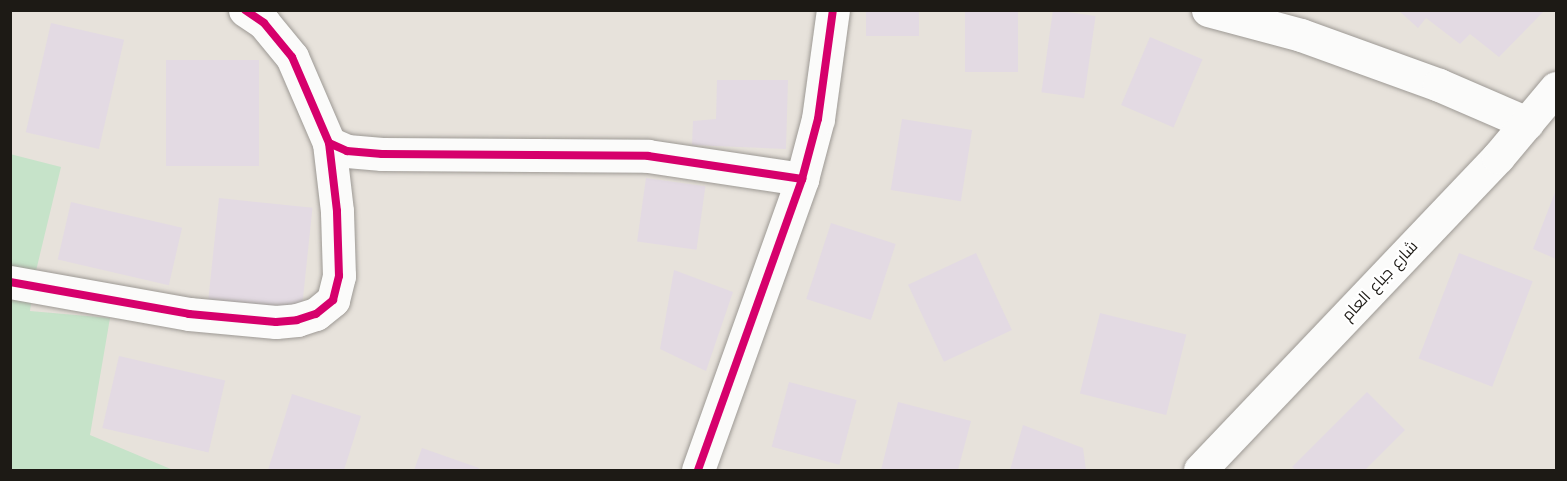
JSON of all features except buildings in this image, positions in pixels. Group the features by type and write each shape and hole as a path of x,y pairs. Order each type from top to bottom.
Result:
{"street":[{"path":"10,282 189,314 276,322 297,320 316,314 333,300 339,276 337,210 329,143 292,57 264,23 245,10"},
{"path":"698,471 802,179 818,119 833,10"},
{"path":"1208,10 1311,39 1439,85 1527,123"},
{"name":"شارع جباع العام","path":"1200,471 1498,157 1557,88"},
{"path":"329,143 346,151 382,154 648,156 802,179"}],"green space":[{"path":"10,154 61,167 35,275 30,311 110,318 90,435 173,470 11,470"}],"cycle path":[{"path":"245,10 264,23 292,57 329,143 347,151 382,154 648,156 802,179"},
{"path":"698,470 802,179 818,119 833,10"},
{"path":"10,282 189,314 276,322 297,320 316,314 333,300 339,276 337,211 329,143"}]}
